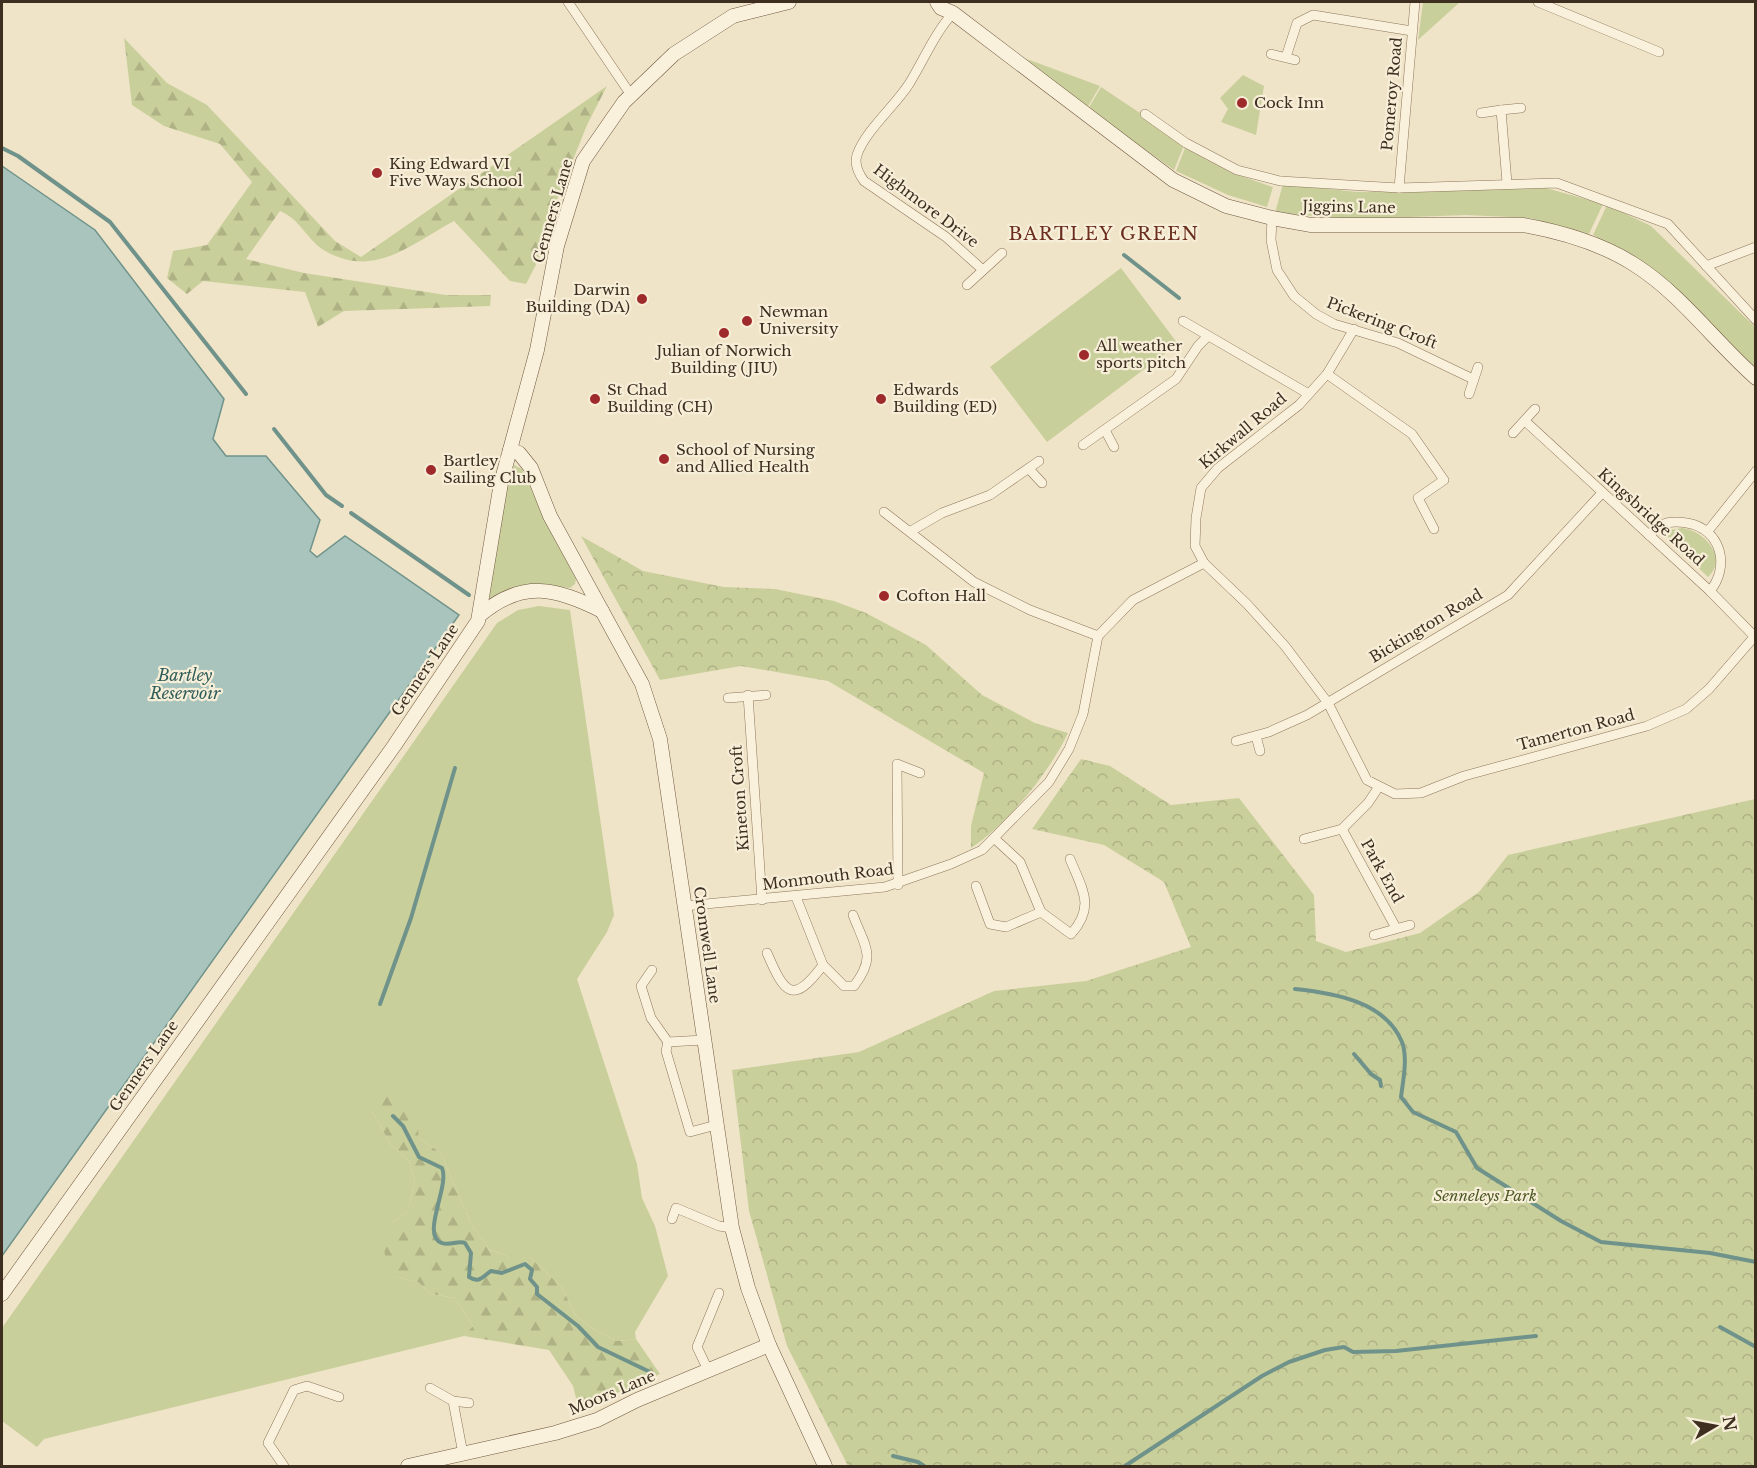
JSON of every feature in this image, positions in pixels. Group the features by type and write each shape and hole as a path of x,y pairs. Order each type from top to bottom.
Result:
{"street":[{"path":"568,2 632,95"},
{"name":"Genners Lane","path":"2,1294 394,746 480,615 501,483 537,351 557,246 583,161 632,95 674,54 733,9 784,2"},
{"name":"Jiggins Lane","path":"937,2 941,8 952,7 1173,180 1226,206 1311,225 1523,225 1577,238 1612,252 1636,265 1675,298 1755,378"},
{"name":"Pomeroy Road","path":"1399,188 1415,2"},
{"path":"1538,2 1659,52"},
{"name":"Highmore Drive","path":"952,7 909,85 862,145 856,158 857,167 864,181 946,237 983,270"},
{"path":"1286,57 1297,23 1313,15 1412,31"},
{"path":"1271,54 1295,60"},
{"path":"1481,113 1521,108"},
{"path":"1501,110 1507,183"},
{"name":"Jiggins Lane","path":"1145,114 1186,143 1237,170 1280,181 1399,188 1557,183 1668,224 1755,320"},
{"name":"Pickering Croft","path":"1272,218 1271,240 1277,270 1294,296 1316,314 1334,324 1431,357 1473,378"},
{"path":"1706,266 1755,247"},
{"name":"Highmore Drive","path":"967,285 1002,252"},
{"path":"1183,321 1307,393"},
{"name":"Kirkwall Road","path":"1328,703 1284,646 1247,604 1204,563 1195,546 1196,518 1201,488 1218,468 1299,405 1307,393 1327,374 1354,329"},
{"path":"1083,445 1176,379 1198,346 1207,337"},
{"path":"1469,394 1478,367"},
{"path":"1327,374 1412,434 1444,480 1419,498 1434,528"},
{"path":"1514,433 1535,409"},
{"name":"Kingsbridge Road","path":"1525,421 1710,591 1755,638"},
{"path":"1105,430 1114,447"},
{"name":"Cromwell Lane","path":"510,450 519,453 531,468 550,516 642,684 660,739 732,1228 748,1288 769,1345 825,1467"},
{"path":"911,531 942,513 990,495 1030,470 1039,461"},
{"path":"1030,470 1042,483"},
{"path":"1708,531 1755,471"},
{"name":"Bickington Road","path":"1236,741 1256,736 1307,715 1508,595 1602,493"},
{"path":"884,512 974,582 1030,610 1098,636 1133,600 1204,563"},
{"path":"1648,535 1665,523 1677,522 1703,527 1708,531 1717,543 1721,562 1720,579 1710,591"},
{"path":"480,615 503,599 537,589 573,597 602,611"},
{"name":"Monmouth Road","path":"684,906 796,897 898,885 982,850 1049,782 1069,748 1083,714 1098,636"},
{"name":"Tamerton Road","path":"1378,788 1395,795 1421,793 1464,776 1663,720 1686,709 1709,689 1755,638"},
{"name":"Kineton Croft","path":"748,695 762,900"},
{"path":"728,698 766,695"},
{"path":"1304,839 1342,829 1368,803 1378,788 1366,780 1328,703"},
{"path":"1256,736 1260,751"},
{"path":"898,885 897,764 920,773"},
{"name":"Park End","path":"1342,829 1396,928"},
{"path":"995,839 1020,862 1041,912 1071,934 1086,911 1084,894 1070,859"},
{"path":"976,886 990,924 1006,927 1041,912"},
{"path":"796,897 823,965 844,986 854,986 866,970 868,955 853,915"},
{"name":"Park End","path":"1374,935 1410,925"},
{"path":"767,953 780,984 787,989 798,990 809,985 823,965"},
{"path":"652,970 641,986 651,1018 668,1042 666,1051 670,1073 690,1132 716,1125"},
{"path":"668,1042 704,1040"},
{"path":"672,1219 676,1208 719,1226 732,1228"},
{"path":"708,1370 697,1347 719,1293"},
{"name":"Moors Lane","path":"408,1467 442,1463 463,1454 555,1434 597,1420 637,1400 769,1345"},
{"path":"284,1467 268,1443 294,1390 307,1386 339,1397"},
{"path":"430,1388 453,1401 470,1403"},
{"path":"453,1401 463,1454"}],"green space":[{"path":"1423,2 1460,2 1418,40"},
{"path":"124,38 167,83 207,105 335,241 361,257 607,86 587,125 556,202 541,255 526,284 510,281 454,221 392,255 376,260 360,261 343,259 325,251 293,219 280,211 246,259 304,273 446,295 491,295 490,306 344,311 318,327 305,292 203,281 187,294 167,278 173,251 207,245 252,182 220,144 164,126 132,105"},
{"path":"1024,58 1100,86 1087,108"},
{"name":"Cock Inn","path":"1243,75 1264,86 1256,135 1221,122 1228,109 1220,98"},
{"path":"1101,87 1185,143 1174,170 1088,109"},
{"path":"1185,148 1232,173 1273,187 1267,207 1228,195 1176,171"},
{"path":"1283,184 1357,192 1546,188 1603,204 1589,234 1530,218 1466,215 1356,219 1275,213"},
{"path":"1607,205 1651,226 1755,327 1755,369 1640,261 1593,235"},
{"name":"All weather sports pitch","path":"1121,268 1178,344 1047,442 990,367"},
{"path":"514,465 522,469 548,527 576,579 575,584 570,588 539,584 487,598 507,481"},
{"path":"1682,528 1705,539 1715,553 1714,569 1708,577 1665,535 1670,530"},
{"path":"581,536 643,571 724,587 775,589 834,601 866,613 926,645 982,695 1035,723 1068,733 1050,764 1026,796 999,825 971,848 971,826 984,773 828,681 741,666 660,680"},
{"path":"539,606 570,610 614,915 607,932 577,979 637,1164 642,1198 655,1226 668,1276 635,1332 636,1339 617,1341 595,1330 575,1315 562,1287 530,1257 509,1257 489,1249 471,1224 441,1153 419,1138 415,1110 372,1111 391,1145 409,1161 415,1181 408,1211 393,1222 395,1277 418,1282 431,1294 455,1298 473,1326 464,1336 44,1439 37,1447 2,1421 2,1328 497,623 518,610"},
{"name":"Senneleys Park","path":"1081,759 1110,766 1171,805 1239,798 1314,895 1316,941 1346,952 1420,933 1479,892 1508,855 1755,799 1755,1466 848,1466 787,1346 749,1211 732,1070 859,1052 994,991 1086,981 1191,947 1164,882 1104,845 1032,829"},
{"path":"380,1087 416,1110 419,1138 441,1153 471,1224 489,1249 509,1257 530,1257 562,1287 575,1315 595,1330 617,1341 636,1339 660,1374 599,1401 578,1406 573,1386 549,1350 464,1336 473,1326 455,1298 431,1294 418,1282 395,1277 387,1267 384,1249 393,1222 408,1211 415,1181 409,1161 391,1145 372,1111 371,1098"}],"water":[{"name":"Bartley Reservoir","path":"2,166 95,230 224,399 213,439 226,456 266,456 320,520 310,551 317,557 345,536 459,615 2,1256"}],"waterway":[{"path":"2,148 18,156 110,222 246,394"},
{"path":"1124,255 1179,298"},
{"path":"274,429 326,495 342,506"},
{"path":"351,513 469,595"},
{"path":"380,1004 411,918 455,768"},
{"path":"1295,989 1341,997 1371,1008 1383,1017 1394,1028 1404,1048 1405,1062 1401,1097 1413,1112 1456,1132 1477,1168 1561,1221 1601,1242 1710,1253 1756,1262"},
{"path":"1354,1054 1371,1074 1380,1080 1381,1086"},
{"path":"393,1116 403,1126 419,1157 442,1168 442,1186 434,1231 436,1239 442,1243 465,1243 471,1253 469,1277 476,1280 491,1271 502,1273 525,1264 532,1270 530,1279 537,1287 537,1294 578,1326 598,1347 648,1371"},
{"path":"1720,1327 1756,1347"},
{"path":"1125,1466 1262,1376 1289,1362 1325,1350 1344,1347 1353,1352 1396,1351 1536,1336"},
{"path":"893,1456 918,1462 924,1466"}],"place":[{"name":"Cock Inn","path":"1242,103"},
{"name":"King Edward VI Five Ways School","path":"377,173"},
{"name":"Darwin Building (DA)","path":"642,299"},
{"name":"Newman University","path":"747,321"},
{"name":"Julian of Norwich Building (JIU)","path":"724,333"},
{"name":"All weather sports pitch","path":"1084,355"},
{"name":"St Chad Building (CH)","path":"595,399"},
{"name":"Edwards Building (ED)","path":"881,399"},
{"name":"School of Nursing and Allied Health","path":"664,459"},
{"name":"Bartley Sailing Club","path":"431,470"},
{"name":"Cofton Hall","path":"884,596"}],"district":[{"name":"BARTLEY GREEN","path":"1104,234"}]}
